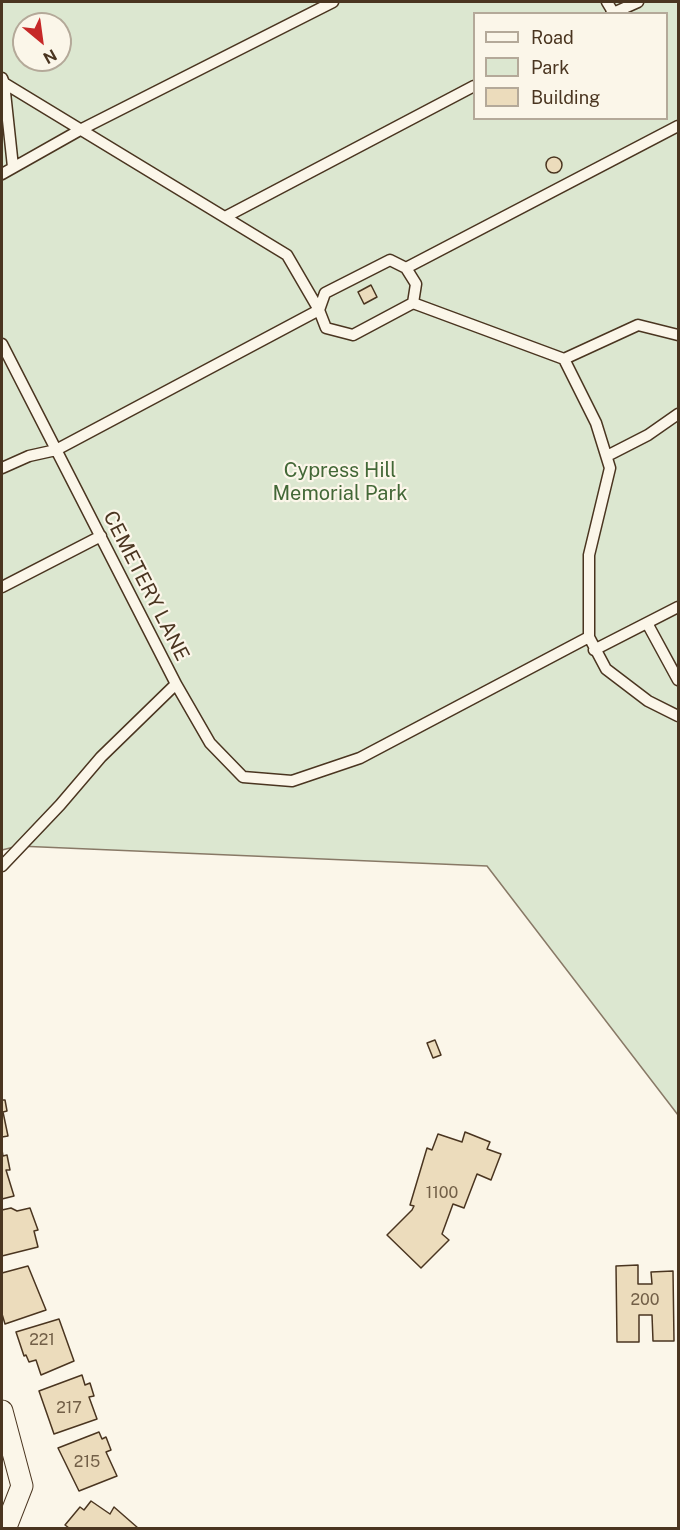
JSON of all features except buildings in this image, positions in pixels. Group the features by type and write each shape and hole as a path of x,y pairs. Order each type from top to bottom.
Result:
{"street":[{"path":"2,1410 22,1486 6,1527 2,1528"}],"lane":[{"path":"2,174 81,130 333,2"},
{"path":"614,12 638,2"},
{"path":"3,80 287,255 319,310 326,328 353,335 413,303 564,359 596,423 610,468 589,555 589,637 606,669 648,701 678,716"},
{"path":"3,80 13,168"},
{"path":"227,216 473,87"},
{"path":"406,268 678,126"},
{"path":"2,468 29,456 56,450 319,310 325,293 390,260 406,268 416,284 413,303"},
{"path":"564,359 638,326 678,335"},
{"name":"CEMETERY LANE","path":"2,344 7,366 56,450 176,684 101,757 60,805 2,866"},
{"path":"606,456 648,435 678,414"},
{"path":"2,587 101,536"},
{"path":"594,650 678,607"},
{"path":"647,623 678,680"},
{"path":"176,684 210,743 243,777 292,781 360,758 589,637"}],"green space":[{"name":"Cypress Hill Memorial Park","path":"2,2 678,2 678,1115 487,866 18,846 2,850"}]}
